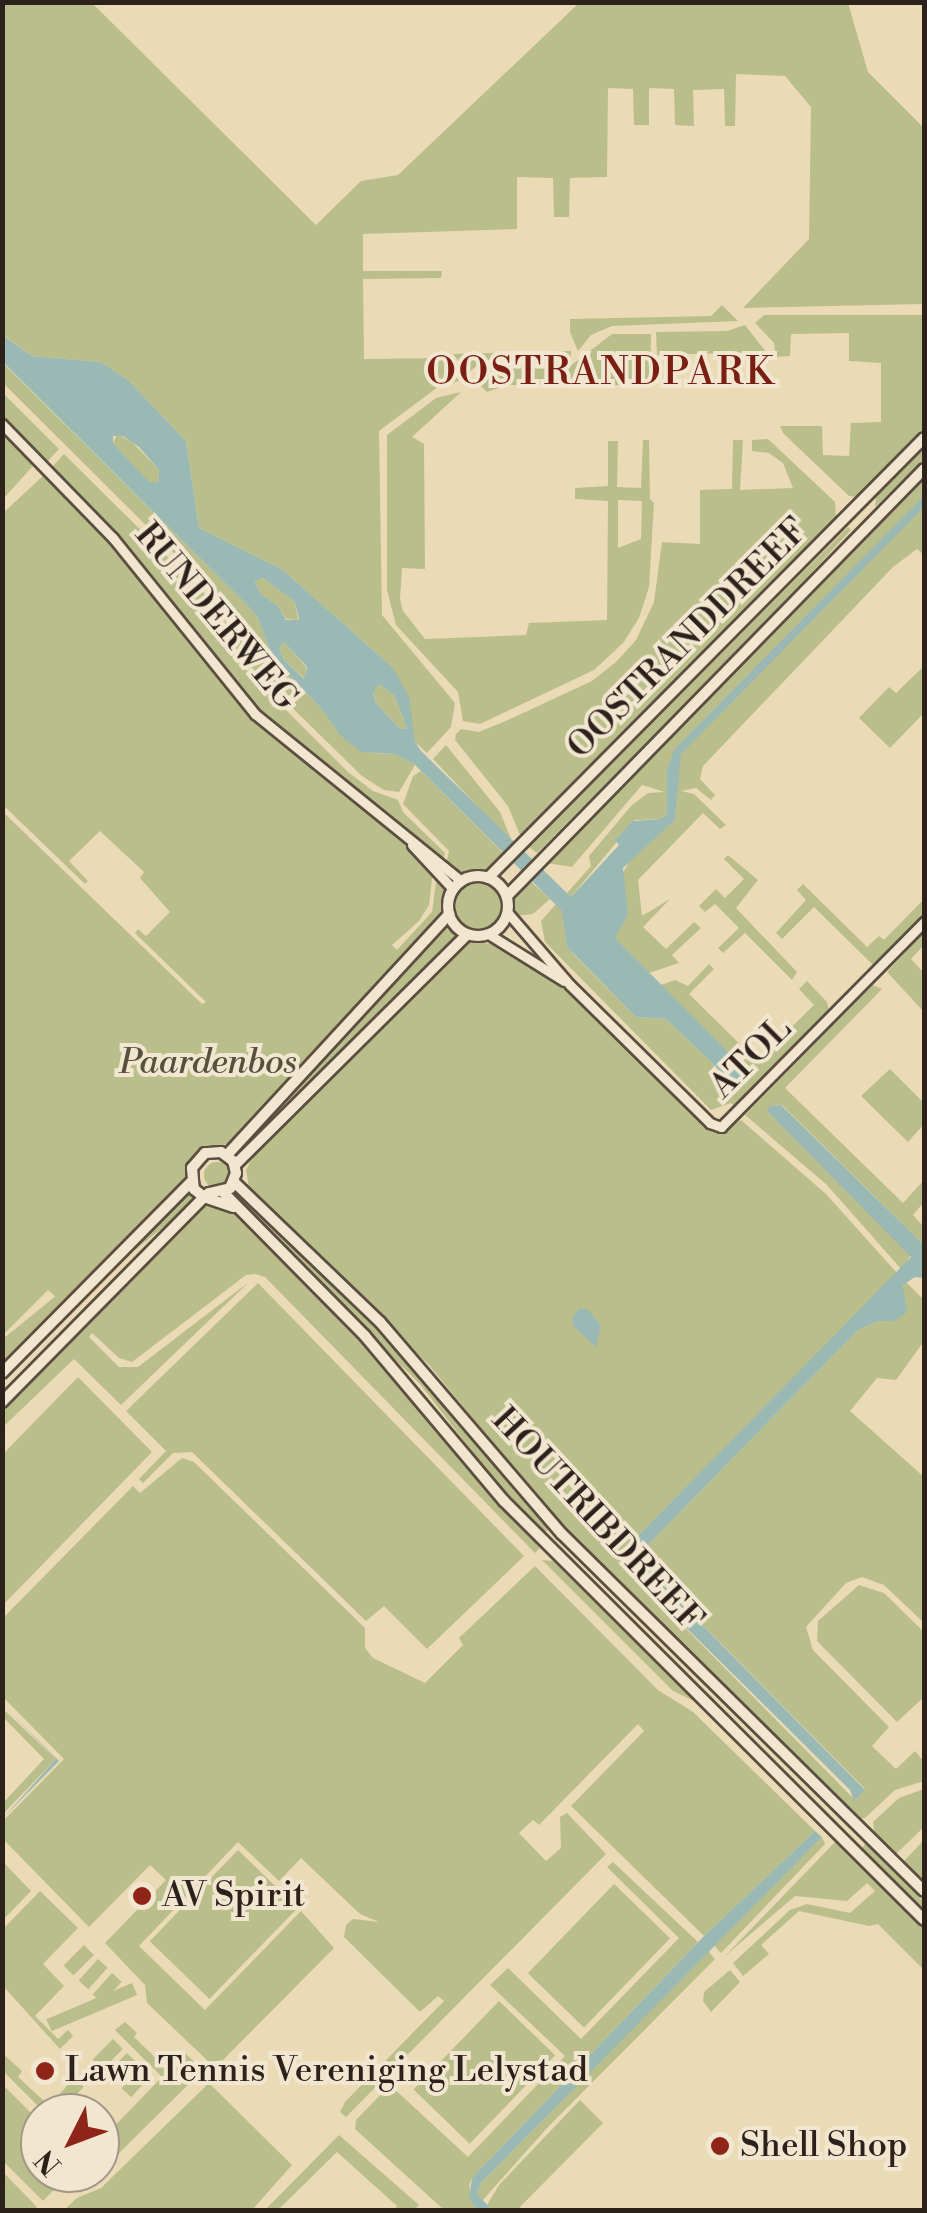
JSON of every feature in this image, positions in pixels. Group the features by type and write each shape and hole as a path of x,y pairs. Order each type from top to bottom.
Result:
{"main road":[{"name":"OOSTRANDDREEF","path":"488,878 924,438"},
{"name":"OOSTRANDDREEF","path":"507,896 924,469"},
{"path":"214,1196 198,1183 198,1168 224,1153 246,1132 449,914 457,885 488,878 507,896 508,913 502,926 490,934 468,935 245,1161 242,1182 261,1209"},
{"path":"449,914 468,935"},
{"path":"2,1402 214,1196 234,1182 235,1164 264,1139"},
{"path":"224,1153 235,1164"},
{"path":"2,1373 190,1182 197,1159 224,1153"},
{"name":"HOUTRIBDREEF","path":"190,1182 250,1220 365,1336 516,1513 924,1920"},
{"name":"HOUTRIBDREEF","path":"234,1182 380,1322 562,1534 924,1891"}],"street":[{"name":"RUNDERWEG","path":"2,424 113,538 255,714 402,830 457,885"},
{"name":"ATOL","path":"508,913 570,985 710,1123 721,1127 924,922"},
{"name":"ATOL","path":"490,934 570,985"}],"green space":[{"path":"2,3 92,3 316,225 361,181 398,175 579,3 848,3 868,72 924,128 924,304 743,308 809,239 811,107 785,76 736,74 735,126 725,126 724,89 693,90 694,126 675,125 674,89 649,88 649,125 634,125 633,89 608,88 607,177 570,178 569,217 554,217 553,178 517,177 517,229 363,234 363,271 442,271 441,278 363,279 364,359 442,358 459,381 438,387 379,431 382,615 455,703 451,727 427,753 415,742 392,667 283,570 199,528 186,441 128,380 101,362 32,356 3,335"},
{"path":"722,305 738,321 612,326 591,335 578,351 570,332 570,319 711,316"},
{"path":"764,315 924,315 924,429 857,497 849,496 780,426 822,426 823,455 849,456 851,423 881,422 881,363 849,361 849,333 791,334 790,356 776,357 774,343 755,323"},
{"path":"745,325 766,352 657,355 656,332 727,331"},
{"path":"612,334 651,334 650,385 507,385 487,392 474,379 488,367 569,367"},
{"path":"571,351 571,358 562,360 484,360 468,373 453,354"},
{"path":"2,362 257,616 274,660 319,706 340,735 372,753 395,754 415,765 399,792 384,790 362,776 233,650 217,596 3,383"},
{"path":"461,392 412,437 424,444 425,569 402,568 400,599 403,611 425,639 526,635 529,623 607,620 608,501 575,499 575,488 608,486 608,441 618,441 617,487 641,488 643,440 649,440 650,499 654,503 649,587 639,618 623,643 594,670 480,724 463,721 458,692 396,625 387,590 387,435 436,398","holes":["618,500 642,501 641,539 618,548"]},
{"path":"3,393 59,449 47,462 3,416"},
{"path":"2,431 30,459 32,467 3,499"},
{"path":"117,434 132,442 159,470 158,483 149,483 113,443"},
{"path":"768,439 835,502 836,518 522,840 508,806 455,740 456,734 461,729 479,732 508,720 592,681 617,661 636,640 654,602 662,542 700,544 700,490 732,489 733,440 743,440 740,490 793,488 783,463 769,453 752,451 752,440"},
{"path":"924,447 924,459 875,507 876,497"},
{"path":"64,454 210,599 225,649 348,772 373,791 398,800 403,812 445,853 442,862 277,726 232,683 126,547 52,467"},
{"name":"Paardenbos","path":"44,475 117,551 242,703 293,750 361,800 433,871 429,905 419,921 392,945 397,950 432,912 437,875 446,891 443,915 399,963 228,1143 195,1156 185,1183 3,1369 3,1351 56,1297 48,1290 3,1335 2,811 202,1004 206,1002 135,933 138,929 146,936 170,912 140,878 144,872 100,831 69,861 88,881 85,884 3,805 3,513"},
{"path":"924,477 924,555 917,549 893,567 703,766 700,779 715,795 711,800 696,788 681,791 694,794 726,825 720,829 703,813 638,880 642,916 670,899 643,927 666,949 694,922 701,928 672,955 679,963 649,973 614,937 628,915 621,876 631,859 675,820 677,770 667,813 661,819 635,820 571,897 567,893 591,866 589,856 631,806 648,793 665,792 642,785 572,867 546,863"},
{"path":"848,527 851,530 758,630 537,853 529,847"},
{"path":"263,578 295,602 298,620 286,619 278,606 261,594 255,582"},
{"path":"284,642 306,667 305,679 284,660 279,648"},
{"path":"924,666 924,713 890,748 859,718 889,687 896,693"},
{"path":"379,684 394,695 407,728 400,729 376,703 373,692"},
{"path":"446,745 500,812 513,844 433,759"},
{"path":"421,771 506,856 494,867 464,873 446,865 449,851 403,804 413,776"},
{"path":"728,855 758,880 736,908 797,972 792,980 745,933 723,953 718,948 739,928 715,904 705,912 699,906 716,889 725,898 744,879 724,859"},
{"path":"529,880 550,899 533,914 516,916 513,897"},
{"path":"478,883 494,890 501,906 494,922 478,929 462,922 455,906 462,890"},
{"path":"803,884 867,947 879,936 884,940 924,899 924,915 874,966 814,907 782,939 776,933 806,900 797,890"},
{"path":"556,904 563,911 567,947 575,956 636,1017 666,1019 730,1080 743,1067 661,985 675,980 688,986 709,964 714,969 689,994 757,1061 814,1005 799,989 807,981 827,1002 829,1010 736,1107 731,1103 711,1110 545,942 541,921"},
{"path":"448,927 457,936 268,1128 237,1156 233,1153"},
{"path":"924,932 924,945 911,959 924,973 924,1012 887,972"},
{"path":"468,942 496,944 549,974 711,1130 723,1131 741,1120 826,1194 897,1273 632,1542 627,1556 632,1574 855,1800 865,1789 640,1562 649,1544 858,1330 879,1321 895,1321 905,1305 903,1284 906,1282 924,1300 924,1341 896,1380 877,1378 850,1411 924,1477 924,1623 884,1585 862,1577 846,1583 806,1627 813,1650 889,1727 872,1746 896,1769 915,1751 924,1762 924,1781 895,1790 865,1818 858,1819 557,1521 429,1365 249,1188 246,1170 252,1158"},
{"path":"873,985 882,989 785,1088 903,1203 924,1180 924,1202 913,1215 924,1227 924,1245 782,1105 770,1106 768,1112 911,1254 902,1270 827,1185 745,1115"},
{"path":"890,1069 924,1103 924,1124 908,1142 861,1096"},
{"path":"217,1162 226,1166 230,1175 226,1184 217,1188 208,1184 204,1175 208,1166"},
{"path":"188,1189 197,1200 2,1358 2,1340"},
{"path":"240,1195 416,1369 548,1530 542,1535 512,1503 420,1384 293,1260 236,1198"},
{"path":"206,1203 229,1208 388,1368 540,1548 535,1553 265,1277 256,1274 246,1275 132,1362 119,1358 92,1333 89,1337 119,1367 138,1367 249,1282 121,1405 74,1359 3,1427 3,1405"},
{"path":"258,1283 524,1556 427,1649 384,1606 366,1621 192,1452 173,1453 143,1483 139,1479 166,1451 126,1411"},
{"path":"78,1377 152,1452 3,1605 3,1454"},
{"path":"182,1458 194,1462 365,1628 365,1648 373,1658 425,1683 463,1645 459,1638 535,1566 658,1690 693,1712 815,1831 704,1936 571,1806 644,1731 638,1724 539,1825 533,1820 519,1833 546,1861 561,1848 560,1817 567,1813 606,1854 346,2117 340,2112 345,2102 444,2001 438,1996 420,2012 344,1937 346,1925 353,1919 379,1922 360,1914 301,1858 279,1881 238,1842 139,1946 205,2010 301,1911 334,1948 223,2060 209,2062 147,2003 145,1985 105,1943 166,1880 150,1865 89,1927 3,1839 3,1821 64,1759 3,1697 3,1618 133,1486 140,1493"},
{"path":"542,1560 553,1561 694,1701 673,1691"},
{"path":"859,1585 884,1593 924,1632 924,1697 897,1722 817,1641 818,1621"},
{"path":"2,1708 56,1759 3,1814 3,1803 44,1759 3,1717"},
{"path":"924,1789 924,1827 895,1855 875,1835 873,1822 899,1798"},
{"path":"822,1837 825,1844 721,1953 714,1945"},
{"path":"924,1840 924,1884 903,1862"},
{"path":"836,1841 924,1928 924,1970 878,1924 869,1926 799,1911 761,1945 769,1954 743,1976 733,1963 790,1910 807,1904 850,1913 875,1891 867,1883 847,1901 795,1896 725,1956"},
{"path":"865,1843 924,1902 924,1912 862,1849"},
{"path":"238,1850 298,1908 209,1999 150,1941"},
{"path":"3,1862 31,1891 2,1920"},
{"path":"613,1862 698,1942 472,2178 469,2185 475,2208 444,2210 355,2129 356,2120 390,2085 468,2157 565,2056 490,1985 508,1968 581,2039 679,1938 607,1867"},
{"path":"614,1884 670,1938 584,2027 528,1973"},
{"path":"40,1891 78,1928 43,1964 64,1986 35,2016 58,2039 68,2030 73,2036 60,2049 3,1986 3,1929"},
{"path":"84,1945 94,1955 73,1975 63,1966"},
{"path":"708,1951 715,1959 548,2127 482,2201 477,2194 481,2183"},
{"path":"98,1959 108,1968 88,1989 79,1981"},
{"path":"730,1970 740,1982 711,2012 703,2001 704,1992"},
{"path":"112,1973 122,1982 102,2003 93,1995"},
{"path":"132,1983 137,1995 51,2031 46,2019"},
{"path":"499,2001 555,2055 470,2144 414,2089"},
{"path":"125,2022 137,2033 134,2037 167,2069 185,2053 203,2070 120,2152 120,2120 162,2077 115,2030"},
{"path":"113,2039 123,2049 102,2069 92,2060"},
{"path":"2,2053 22,2071 18,2077 35,2093 25,2093 3,2071"},
{"path":"127,2053 137,2063 116,2083 106,2074"},
{"path":"141,2067 151,2076 131,2097 122,2089"},
{"path":"74,2078 84,2087 78,2093 60,2093"},
{"path":"209,2083 292,2165 252,2210 64,2210 89,2193 120,2193 120,2170"},
{"path":"3,2085 20,2102 20,2178 3,2161"},
{"path":"580,2100 603,2123 520,2207 522,2210 492,2210 487,2205 499,2185"},
{"path":"339,2135 419,2205 414,2210 395,2210 397,2206 337,2152 278,2210 265,2210"},
{"path":"3,2172 37,2207 3,2210"},
{"path":"35,2193 51,2193 43,2201"}],"water":[{"path":"2,335 32,356 101,362 128,380 186,441 199,528 283,570 392,667 409,696 415,742 421,751 571,897 619,845 615,840 633,821 661,819 667,813 667,770 674,750 924,496 924,507 681,754 675,820 623,868 628,915 615,938 743,1067 743,1079 730,1080 666,1019 636,1017 567,947 562,911 415,765 395,754 361,752 340,735 319,706 274,660 257,616 3,362","holes":["113,436 123,436 139,447 159,470 158,483 149,482 113,443","263,578 295,602 299,620 286,620 255,582","284,642 307,667 304,679 284,660 279,648","379,684 394,695 407,728 400,729 376,703 373,693"]},
{"path":"781,1105 924,1245 924,1278 915,1277 903,1285 907,1312 895,1321 879,1321 858,1330 649,1544 640,1562 865,1790 854,1801 850,1790 632,1574 627,1563 632,1542 911,1257 767,1111 770,1106"},
{"path":"579,1309 588,1309 601,1326 596,1347 574,1327 572,1318"},
{"path":"3,1705 59,1761 3,1818 56,1759"},
{"path":"815,1831 822,1837 481,2183 477,2194 492,2210 477,2210 469,2198 472,2178 704,1936"}],"place":[{"name":"AV Spirit","path":"142,1896"},
{"name":"Lawn Tennis Vereniging Lelystad","path":"45,2071"},
{"name":"Shell Shop","path":"720,2146"}],"district":[{"name":"OOSTRANDPARK","path":"601,373"}]}
